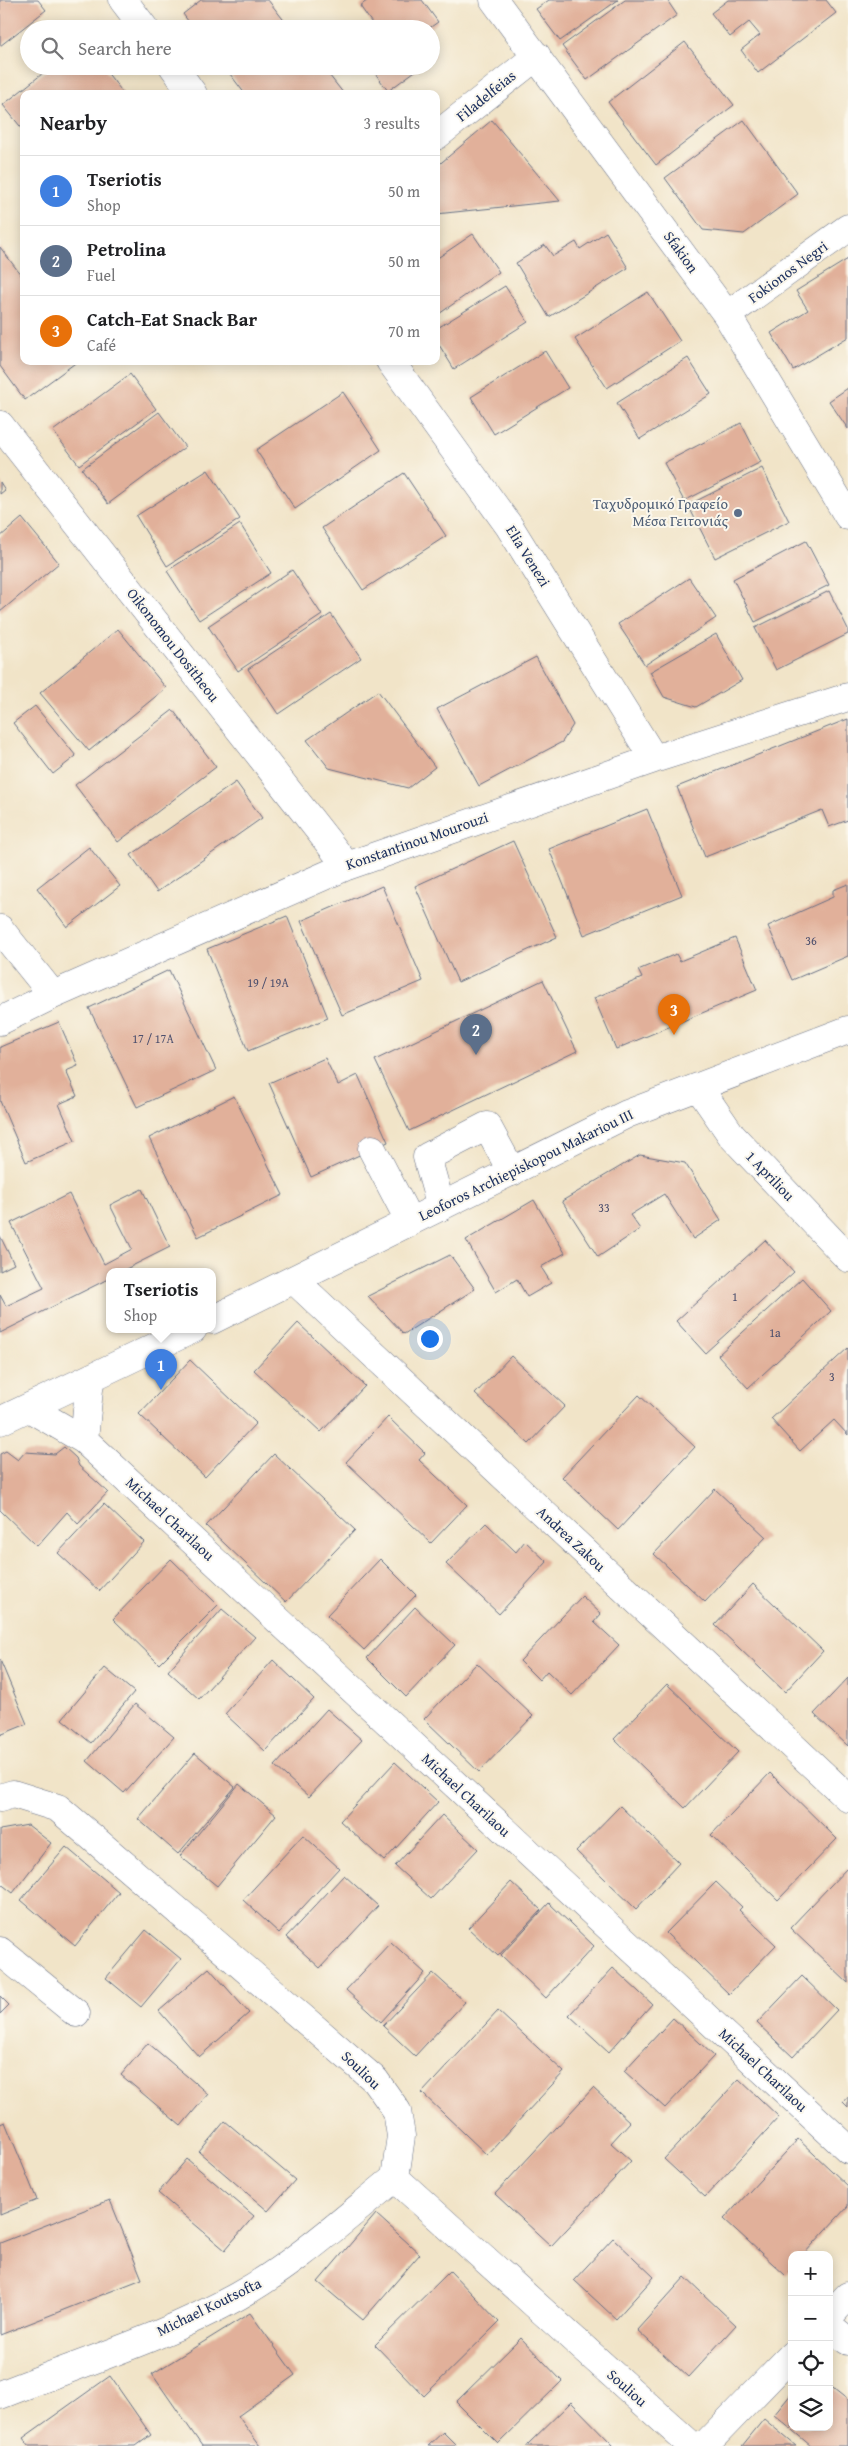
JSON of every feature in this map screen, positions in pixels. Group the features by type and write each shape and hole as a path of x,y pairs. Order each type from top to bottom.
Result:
{"street":[{"name":"Sfakion","path":"494,0 727,315 848,516"},
{"name":"Filadelfeias","path":"440,133 537,56"},
{"path":"179,75 190,90"},
{"name":"Fokionos Negri","path":"727,315 848,228"},
{"name":"Elia Venezi","path":"393,365 509,526 654,759"},
{"name":"Oikonomou Dositheou","path":"0,425 347,866"},
{"name":"Konstantinou Mourouzi","path":"0,1021 52,995 347,866 654,759 848,697"},
{"path":"0,929 52,995"},
{"name":"Leoforos Archiepiskopou Makariou III","path":"216,1318 627,1114 848,1030"},
{"name":"1 Apriliou","path":"699,1088 732,1136 848,1258"},
{"path":"441,1207 427,1157 478,1130 487,1126 512,1172"},
{"path":"372,1149 410,1222"},
{"name":"Andrea Zakou","path":"294,1280 848,1798"},
{"path":"0,1421 185,1333"},
{"path":"84,1440 90,1379"},
{"name":"Michael Charilaou","path":"29,1408 84,1440 848,2149"},
{"name":"Souliou","path":"0,1798 13,1794 58,1808 375,2080 397,2111 401,2136 395,2178 692,2446"},
{"path":"0,1951 76,2013"},
{"name":"Michael Koutsofta","path":"0,2395 185,2322 237,2296 284,2268 395,2178"},
{"path":"833,2312 848,2296"},
{"path":"833,2329 848,2342"},
{"path":"704,2446 788,2359"}],"building":[{"path":"0,0 38,0 46,10 33,20 20,20 20,30 0,46"},
{"path":"201,0 268,0 284,20 187,20 183,14"},
{"path":"368,0 422,0 437,20 370,20 360,6"},
{"path":"549,0 618,0 560,41 536,9"},
{"path":"625,0 667,0 677,15 587,80 562,46"},
{"path":"728,0 826,0 836,13 758,73 741,50 760,35 749,22 730,37 711,13"},
{"path":"685,42 734,105 656,165 608,102"},
{"path":"41,75 109,75 121,90 22,90"},
{"path":"231,75 329,75 341,90 242,90"},
{"path":"376,75 410,75 389,90 387,90"},
{"path":"20,91 20,126 3,105"},
{"path":"492,120 560,201 440,214 440,164"},
{"path":"744,120 798,194 744,234 703,230 665,178"},
{"path":"606,232 628,268 549,317 516,263 545,245 553,256 576,242 580,249"},
{"path":"473,234 499,272 440,313 440,256"},
{"path":"0,247 20,274 20,365 73,365 25,400 0,366"},
{"path":"848,259 848,337 793,370 771,333 808,310 796,291"},
{"path":"505,286 528,322 454,369 440,346 440,327"},
{"path":"648,292 680,341 607,388 575,339"},
{"path":"545,351 568,388 494,434 471,397"},
{"path":"688,358 711,394 640,439 617,403"},
{"path":"130,374 156,409 79,465 53,431"},
{"path":"848,388 848,429 829,401"},
{"path":"343,392 381,450 295,509 256,450"},
{"path":"159,412 185,447 108,504 82,469"},
{"path":"741,423 761,462 684,501 664,463"},
{"name":"Ταχυδρομικό Γραφείο Μέσα Γειτονιάς","path":"762,468 789,521 715,558 688,505"},
{"path":"208,470 240,519 167,566 136,516"},
{"path":"404,473 446,536 363,590 322,528"},
{"path":"0,482 5,490 0,494"},
{"path":"22,518 59,563 0,612 0,537"},
{"path":"240,524 271,573 199,620 167,571"},
{"path":"806,541 829,585 755,622 733,579"},
{"path":"292,570 322,615 238,671 208,626"},
{"path":"689,578 716,618 645,665 618,624"},
{"path":"829,591 848,629 848,634 776,670 755,628"},
{"path":"331,614 361,658 278,714 248,669"},
{"path":"118,629 166,688 89,751 40,693"},
{"path":"716,634 742,680 696,707 664,697 650,672"},
{"path":"536,657 573,725 562,742 479,786 437,709"},
{"path":"378,691 435,767 408,788 329,768 307,740"},
{"path":"35,706 76,756 53,774 13,723"},
{"path":"173,710 216,767 118,842 75,785"},
{"path":"848,719 848,820 829,827 822,810 705,857 677,787"},
{"path":"236,782 262,818 157,892 131,855"},
{"path":"647,809 682,895 584,935 549,849"},
{"path":"513,841 557,937 458,982 415,886"},
{"path":"89,847 120,886 67,927 37,888"},
{"path":"848,884 848,956 792,980 768,926 833,897 833,890"},
{"path":"382,886 423,981 342,1015 301,921"},
{"path":"287,916 328,1018 248,1051 207,949"},
{"path":"735,938 757,990 616,1049 594,998 642,978 638,970 676,954 680,961"},
{"path":"169,970 216,1070 137,1107 89,1008"},
{"path":"543,980 577,1051 409,1131 375,1060"},
{"path":"59,1022 78,1066 66,1071 77,1096 59,1104 75,1141 26,1162 0,1101 0,1047"},
{"path":"325,1058 338,1085 358,1075 388,1142 311,1177 269,1083"},
{"path":"234,1096 283,1195 198,1237 149,1138"},
{"path":"640,1155 685,1163 721,1220 693,1239 664,1194 630,1215 640,1229 598,1257 562,1201"},
{"path":"142,1189 170,1247 128,1268 106,1268 106,1280 0,1333 0,1295 6,1306 44,1288 11,1223 69,1194 104,1264 132,1249 110,1205"},
{"path":"534,1200 565,1253 541,1267 551,1283 527,1297 517,1279 496,1292 466,1240"},
{"path":"0,1236 14,1264 0,1271"},
{"path":"765,1240 794,1272 705,1353 676,1321"},
{"path":"450,1255 475,1289 404,1334 368,1296"},
{"path":"802,1278 831,1311 748,1388 718,1355"},
{"path":"298,1323 365,1386 321,1432 254,1370"},
{"path":"848,1348 848,1435 834,1420 800,1451 771,1419"},
{"path":"511,1356 565,1406 529,1444 475,1394"},
{"path":"190,1360 256,1423 205,1477 139,1414"},
{"path":"639,1395 695,1447 618,1530 562,1477"},
{"path":"388,1417 425,1453 419,1460 467,1505 431,1543 346,1462"},
{"path":"64,1447 76,1458 79,1466 108,1492 78,1524 67,1512 37,1546 0,1510 0,1454 6,1451 18,1460 25,1452 55,1454"},
{"path":"274,1454 355,1530 286,1602 206,1526"},
{"path":"715,1489 766,1537 705,1602 654,1554"},
{"path":"104,1504 144,1542 99,1591 58,1553"},
{"path":"486,1523 516,1552 525,1541 547,1562 499,1614 446,1564"},
{"path":"171,1559 218,1605 159,1664 113,1619"},
{"path":"380,1559 416,1595 364,1650 327,1615"},
{"path":"753,1584 823,1651 785,1692 715,1625"},
{"path":"582,1596 601,1614 594,1622 619,1645 572,1695 547,1671 539,1680 520,1661"},
{"path":"415,1607 455,1645 406,1697 367,1658"},
{"path":"222,1609 255,1637 199,1699 168,1671"},
{"path":"0,1660 27,1724 0,1735"},
{"path":"273,1660 314,1699 265,1751 225,1714"},
{"path":"477,1663 533,1716 479,1772 424,1719"},
{"path":"105,1668 134,1692 91,1743 62,1719"},
{"path":"848,1678 848,1746 814,1714"},
{"path":"667,1684 738,1752 685,1808 614,1739"},
{"path":"135,1704 174,1737 124,1793 87,1761"},
{"path":"327,1709 362,1740 309,1797 275,1766"},
{"path":"195,1753 235,1787 178,1854 138,1819"},
{"path":"395,1762 438,1802 384,1861 340,1821"},
{"path":"770,1773 837,1839 778,1900 711,1835"},
{"path":"239,1784 276,1815 217,1886 180,1856"},
{"path":"620,1806 679,1863 636,1909 576,1851"},
{"path":"442,1815 478,1849 431,1899 395,1866"},
{"path":"28,1825 51,1843 13,1893 0,1883 0,1830"},
{"path":"303,1835 339,1868 279,1933 243,1900"},
{"path":"66,1847 119,1892 75,1946 21,1900"},
{"path":"848,1867 848,1983 790,1928"},
{"path":"344,1875 378,1906 320,1968 286,1937"},
{"path":"511,1882 541,1910 498,1956 468,1928"},
{"path":"716,1882 742,1907 739,1910 776,1945 729,1994 666,1933"},
{"path":"549,1903 594,1946 546,1998 501,1955"},
{"path":"146,1930 181,1959 141,2007 106,1978"},
{"path":"391,1942 425,1973 381,2022 346,1990"},
{"path":"209,1968 249,2013 199,2057 159,2011"},
{"path":"613,1968 652,2004 609,2052 569,2015"},
{"path":"433,1973 465,2002 415,2056 383,2026"},
{"path":"802,1976 837,2010 793,2057 757,2023"},
{"path":"0,1996 9,2005 0,2014"},
{"path":"498,2011 564,2072 487,2155 422,2093"},
{"path":"673,2018 714,2056 665,2108 624,2071"},
{"path":"148,2043 208,2094 181,2126 121,2075"},
{"path":"739,2079 779,2117 705,2197 664,2159"},
{"path":"593,2088 630,2122 611,2143 631,2161 551,2246 495,2194"},
{"path":"848,2096 848,2107 843,2102"},
{"path":"225,2121 295,2180 268,2211 199,2152"},
{"path":"5,2122 37,2200 0,2215 0,2124"},
{"path":"798,2139 848,2186 848,2206 807,2251 788,2251 788,2272 785,2275 724,2219"},
{"path":"187,2159 254,2216 225,2250 158,2193"},
{"path":"110,2200 142,2279 0,2335 0,2243"},
{"path":"376,2214 420,2254 363,2320 318,2282"},
{"path":"613,2238 654,2277 616,2319 574,2280"},
{"path":"450,2271 499,2322 424,2396 375,2345"},
{"path":"685,2277 736,2325 688,2377 637,2330"},
{"path":"250,2313 295,2375 238,2416 260,2446 202,2446 152,2374"},
{"path":"521,2338 562,2381 498,2444 456,2402"},
{"path":"110,2376 151,2435 136,2446 29,2446 23,2438"},
{"path":"833,2388 848,2400 848,2446 811,2446 793,2431 833,2431"},
{"path":"788,2398 788,2427 774,2415"},
{"path":"571,2402 614,2446 526,2446"},
{"path":"764,2419 796,2446 742,2446"},
{"path":"443,2432 457,2446 428,2446"}],"place":[{"name":"Ταχυδρομικό Γραφείο Μέσα Γειτονιάς","path":"738,513"},
{"name":"Catch-Eat Snack Bar","path":"674,1035"},
{"name":"Petrolina","path":"476,1055"},
{"name":"Tseriotis","path":"161,1390"}]}
